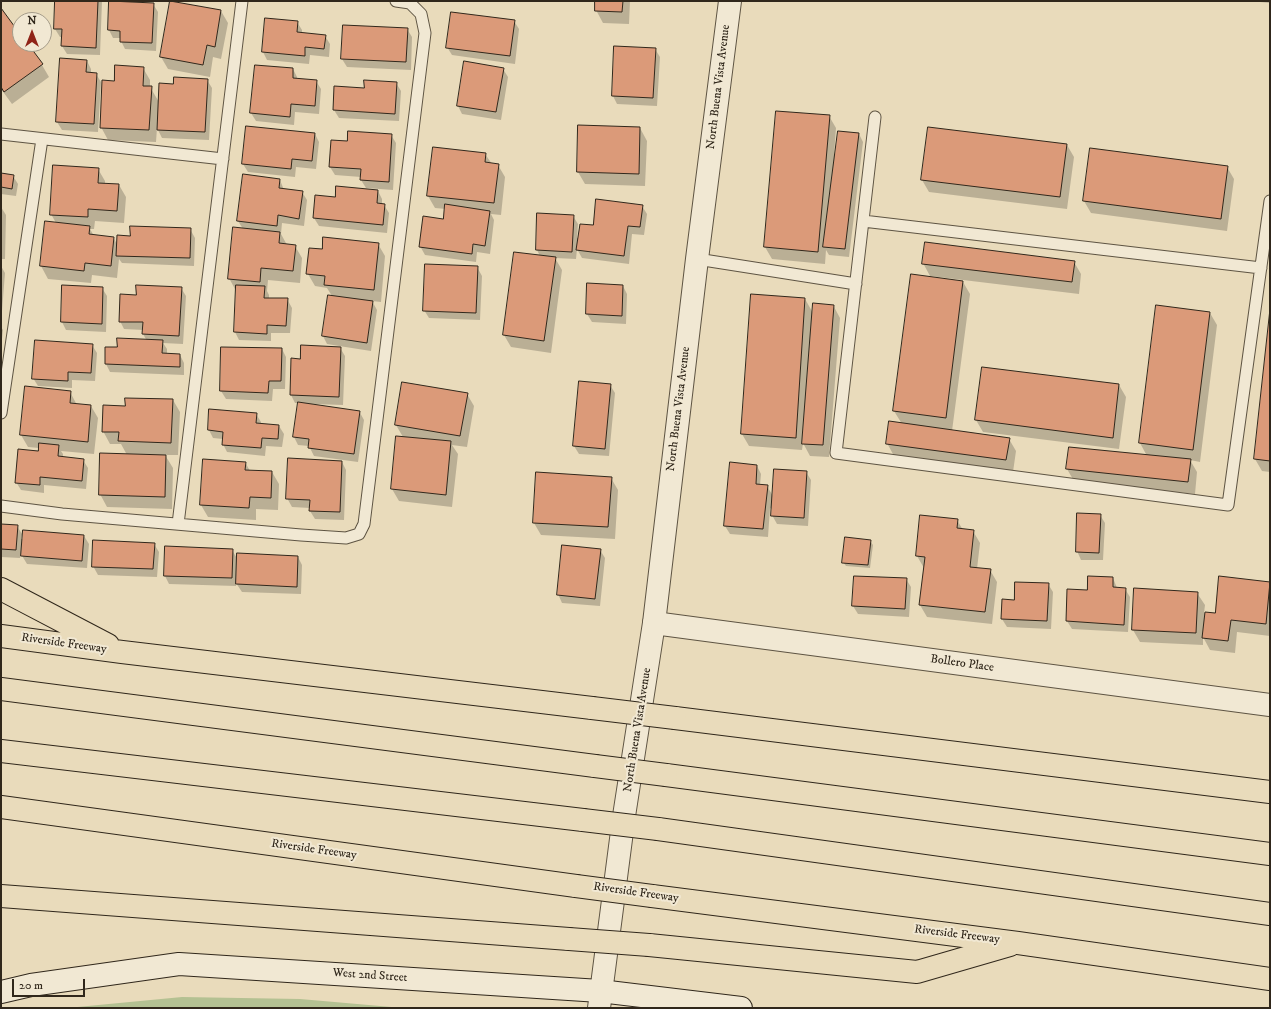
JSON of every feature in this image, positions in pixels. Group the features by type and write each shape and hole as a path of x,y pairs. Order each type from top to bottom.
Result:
{"highway":[{"path":"1,589 122,652"},
{"name":"Riverside Freeway","path":"1,636 1270,792"},
{"path":"1,689 1270,854"},
{"path":"1,750 658,829 1270,914"},
{"name":"Riverside Freeway","path":"1,807 576,886 1018,943 1270,979"},
{"path":"1,896 649,945 917,972 1018,943"}],"street":[{"name":"North Buena Vista Avenue","path":"599,1000 624,816 654,623 697,259 730,1"},
{"name":"Bollero Place","path":"654,623 1270,706"},
{"name":"West 2nd Street","path":"1,992 31,985 179,964 599,1000 741,1008"}],"lane":[{"path":"178,524 242,1"},
{"path":"1,506 62,514 346,538 360,534 364,524 425,33 421,14 410,3 396,1"},
{"path":"876,117 836,453 1228,505 1270,201"},
{"path":"1,134 223,159"},
{"path":"1,413 42,139"},
{"path":"863,221 1261,268"},
{"path":"697,259 856,284"}],"green space":[{"path":"182,997 300,999 403,1008 67,1008"}],"building":[{"path":"55,1 98,1 96,48 61,46 62,29 54,29"},
{"path":"109,1 154,3 152,43 120,42 120,31 108,30"},
{"path":"170,1 221,10 215,47 207,45 203,65 160,57"},
{"path":"595,1 623,1 622,12 595,11"},
{"path":"1,8 12,23 12,52 34,52 43,64 4,92 1,87"},
{"path":"451,12 515,20 510,56 446,48"},
{"path":"265,18 298,21 297,32 326,35 324,49 305,47 305,56 262,52"},
{"path":"343,25 408,28 406,62 341,59"},
{"path":"614,46 656,48 653,98 612,96"},
{"path":"60,58 87,60 86,72 97,73 94,124 56,122"},
{"path":"464,61 504,68 496,112 457,106"},
{"path":"115,65 144,67 143,86 152,86 149,130 100,128 102,80 114,81"},
{"path":"255,65 293,68 293,78 317,80 315,106 291,104 290,117 250,113"},
{"path":"174,77 208,79 205,132 157,130 159,83 173,84"},
{"path":"364,80 397,82 395,114 333,110 334,86 364,88"},
{"path":"776,111 830,115 818,252 764,247"},
{"path":"578,125 640,127 639,174 577,172"},
{"path":"246,126 315,133 312,161 292,159 291,169 242,164"},
{"path":"928,127 1067,144 1060,197 921,180"},
{"path":"348,131 392,134 389,182 360,180 361,169 329,167 331,140 347,141"},
{"path":"838,131 859,133 845,249 823,247"},
{"path":"433,147 486,153 485,162 499,164 494,203 427,196"},
{"path":"1090,148 1228,166 1221,219 1083,201"},
{"path":"53,165 99,168 98,183 119,184 117,211 88,209 88,217 50,215"},
{"path":"1,173 14,175 12,189 1,187"},
{"path":"243,174 280,179 279,188 303,191 299,219 278,215 277,226 237,221"},
{"path":"336,186 378,190 377,203 385,204 383,225 313,218 315,195 335,197"},
{"path":"596,199 643,205 640,227 628,226 624,256 576,250 580,224 593,225"},
{"path":"445,204 490,211 485,246 473,244 472,254 419,247 423,216 443,219"},
{"path":"537,213 574,215 572,252 536,250"},
{"path":"45,221 90,226 89,234 114,237 111,266 85,263 84,271 40,266"},
{"path":"130,226 191,228 190,258 116,256 117,235 130,236"},
{"path":"233,227 280,232 279,243 296,245 293,271 261,268 260,282 228,279"},
{"path":"323,237 379,243 374,290 324,285 325,276 306,274 309,248 322,249"},
{"path":"925,242 1075,261 1072,282 922,264"},
{"path":"514,252 556,257 544,341 503,335"},
{"path":"425,264 478,266 476,313 423,311"},
{"path":"911,274 963,281 946,418 893,411"},
{"path":"587,283 623,285 622,316 586,314"},
{"path":"62,285 103,287 102,324 61,322"},
{"path":"136,285 182,287 179,336 142,334 143,322 119,322 120,294 136,295"},
{"path":"236,285 265,286 264,298 288,298 286,326 267,325 267,334 234,332"},
{"path":"751,294 805,298 796,438 741,434"},
{"path":"328,295 373,301 367,343 322,336"},
{"path":"813,303 834,305 823,445 802,444"},
{"path":"1156,305 1210,312 1193,450 1139,443"},
{"path":"1270,309 1270,461 1254,459"},
{"path":"117,338 163,340 162,353 180,354 180,367 105,364 105,347 117,347"},
{"path":"35,340 93,344 91,373 68,372 68,381 32,379"},
{"path":"301,345 341,347 339,397 290,395 291,358 300,359"},
{"path":"221,347 282,348 281,381 269,381 268,393 220,391"},
{"path":"982,367 1119,384 1113,438 975,420"},
{"path":"579,381 611,384 605,449 573,446"},
{"path":"402,382 468,393 460,436 395,425"},
{"path":"25,386 71,391 70,403 91,405 88,442 20,435"},
{"path":"125,398 173,399 171,443 118,441 119,432 102,432 103,405 125,406"},
{"path":"298,402 360,411 354,454 308,448 309,439 293,437"},
{"path":"209,409 257,413 256,423 279,425 278,439 262,438 261,448 222,445 223,432 208,430"},
{"path":"889,421 1010,438 1006,460 886,444"},
{"path":"396,436 451,441 446,495 391,489"},
{"path":"39,443 59,445 58,456 84,459 82,481 40,477 40,485 15,483 18,449 38,451"},
{"path":"1069,447 1191,459 1188,482 1066,469"},
{"path":"100,453 166,455 165,497 99,495"},
{"path":"288,458 342,461 340,512 309,511 310,500 286,499"},
{"path":"203,459 246,462 245,470 272,471 271,498 250,497 249,508 200,505"},
{"path":"730,462 757,465 756,484 768,485 763,529 724,526"},
{"path":"774,469 807,471 804,518 771,516"},
{"path":"536,472 612,477 608,527 533,523"},
{"path":"1077,513 1101,514 1099,553 1076,552"},
{"path":"920,515 958,519 957,528 974,530 970,567 991,569 985,612 919,605 925,557 916,556"},
{"path":"1,524 18,525 16,550 1,549"},
{"path":"23,530 84,535 82,561 21,556"},
{"path":"845,537 871,540 868,565 842,563"},
{"path":"93,540 155,543 153,569 92,567"},
{"path":"562,545 601,549 595,599 557,595"},
{"path":"165,546 233,549 232,578 164,576"},
{"path":"237,553 298,556 297,587 236,584"},
{"path":"854,576 907,578 905,609 852,606"},
{"path":"1088,576 1113,577 1113,587 1126,588 1124,625 1066,621 1067,589 1087,590"},
{"path":"1219,576 1270,582 1266,624 1231,620 1228,641 1202,638 1205,612 1215,613"},
{"path":"1015,582 1049,583 1047,621 1001,619 1002,599 1014,600"},
{"path":"1134,588 1198,592 1196,633 1132,630"}]}
